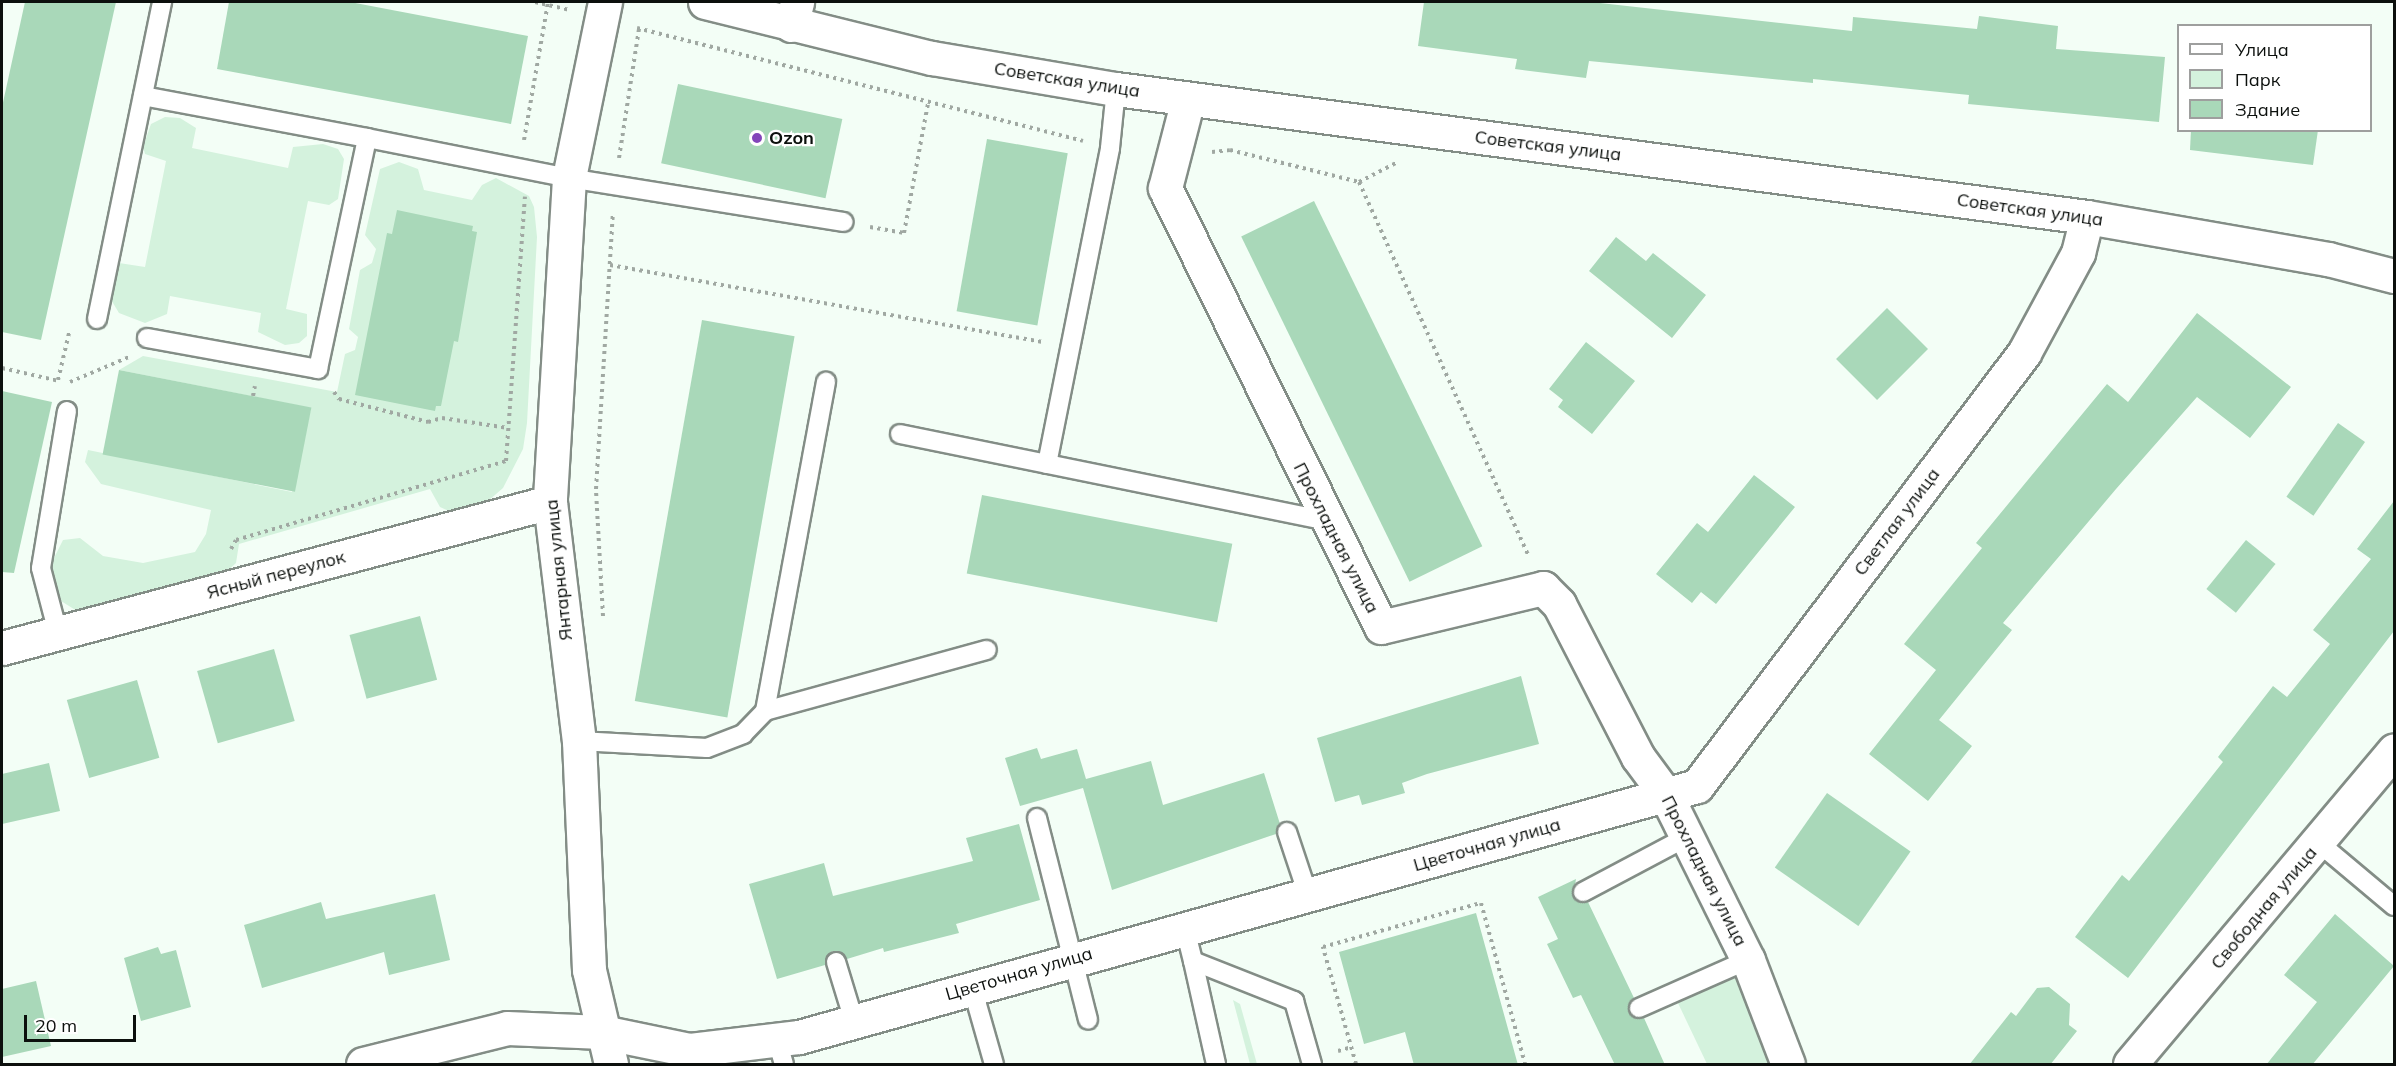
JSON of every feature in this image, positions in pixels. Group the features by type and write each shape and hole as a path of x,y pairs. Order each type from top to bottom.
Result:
{"street":[{"name":"Янтарная улица","path":"605,2 569,178 550,502 579,741 589,970 611,1065"},
{"name":"Советская улица","path":"705,2 794,13 932,58 1116,89 2087,217 2328,259 2394,276"},
{"name":"Прохладная улица","path":"1188,99 1165,189 1326,521 1381,627 1543,588 1558,604 1638,757 1666,795 1687,837 1748,960 1788,1065"},
{"name":"Светлая улица","path":"1666,795 1697,786 2024,353 2079,253 2087,217"},
{"name":"Ясный переулок","path":"2,648 550,502"},
{"name":"Свободная улица","path":"2130,1065 2319,843 2394,750"},
{"name":"Цветочная улица","path":"363,1065 507,1028 602,1032 690,1050 781,1052 854,1021 1666,795"}],"lane":[{"path":"98,319 162,2"},
{"path":"1047,464 1110,148 1116,89"},
{"path":"143,96 569,178 843,222"},
{"path":"147,338 318,369 367,138"},
{"path":"765,711 826,382"},
{"path":"58,633 41,568 67,411"},
{"path":"900,434 1326,521"},
{"path":"579,741 707,748 743,734 765,711 987,650"},
{"path":"1037,818 1088,1020"},
{"path":"1287,832 1308,895"},
{"path":"1583,892 1687,837"},
{"path":"2319,843 2394,906"},
{"path":"1185,929 1216,1065"},
{"path":"1639,1008 1748,960"},
{"path":"1193,961 1294,1001 1312,1065"},
{"path":"836,962 854,1021"},
{"path":"972,987 994,1065"}],"path":[{"path":"226,559 236,540 506,461 526,169 522,153 548,2"},
{"path":"603,620 597,489 610,265 615,185 639,28"},
{"path":"843,222 904,233 928,104"},
{"path":"610,265 1071,347"},
{"path":"2,368 68,383 133,356"},
{"path":"318,369 339,399 428,422 442,418 508,428"},
{"path":"1356,1065 1323,947 1481,903 1525,1065"},
{"path":"1406,925 1408,932"}],"green space":[{"path":"165,117 180,118 196,128 192,148 288,168 293,147 323,144 338,149 344,159 338,199 329,205 308,201 286,309 307,314 307,336 299,343 285,345 258,332 261,313 170,296 167,314 145,323 119,313 110,298 119,263 145,267 166,161 145,154 143,147 151,124"},
{"path":"399,162 418,169 424,190 472,200 482,185 496,178 529,196 534,207 537,237 527,423 523,449 503,488 488,501 451,512 440,507 430,489 239,544 236,563 224,574 77,611 61,601 50,579 51,564 63,540 80,538 103,556 143,563 195,552 206,534 211,510 101,484 85,462 88,450 292,492 311,408 119,370 143,356 337,392 345,354 355,350 358,337 349,329 360,270 372,263 376,249 365,235 380,169"},
{"path":"1740,973 1772,1064 1707,1064 1677,1001"},
{"path":"1233,1000 1240,1004 1257,1064 1250,1064"}],"building":[{"path":"25,2 116,2 41,340 2,332 2,107"},
{"path":"229,2 350,2 528,36 511,124 217,69"},
{"path":"1424,2 1591,2 1852,31 1853,17 1977,29 1979,16 2058,26 2056,49 2165,57 2159,122 1968,104 1969,95 1813,79 1813,83 1589,61 1586,78 1515,69 1517,59 1418,46"},
{"path":"678,84 842,119 825,198 661,163"},
{"path":"2191,132 2318,132 2313,165 2190,150"},
{"path":"987,139 1068,153 1037,326 957,311"},
{"path":"1314,201 1482,546 1410,582 1241,237"},
{"path":"397,210 473,226 472,231 477,232 458,342 454,341 441,406 436,406 435,411 355,395 387,233 392,234"},
{"path":"1616,237 1646,261 1653,253 1706,295 1672,338 1589,271"},
{"path":"1887,308 1928,349 1877,400 1836,359"},
{"path":"2197,313 2291,387 2250,438 2197,397 2116,489 2003,623 2012,630 1939,720 1972,746 1928,801 1869,754 1936,670 1904,644 1982,548 1976,543 2107,384 2128,402"},
{"path":"702,320 795,336 727,717 635,701"},
{"path":"1586,342 1635,381 1592,434 1558,407 1563,400 1549,389"},
{"path":"119,370 311,407 295,492 103,454"},
{"path":"2,391 52,402 14,573 2,572"},
{"path":"2338,423 2365,442 2313,516 2286,497"},
{"path":"1754,475 1795,507 1716,604 1701,592 1692,603 1656,574 1697,523 1708,532"},
{"path":"982,495 1232,544 1217,622 967,574"},
{"path":"2394,501 2394,631 2128,978 2075,937 2122,875 2129,881 2223,762 2218,757 2273,686 2287,697 2330,644 2313,630 2371,559 2357,549"},
{"path":"2246,540 2276,564 2236,613 2206,589"},
{"path":"420,616 437,680 367,699 349,635"},
{"path":"274,649 295,721 218,743 197,671"},
{"path":"1521,676 1539,744 1427,774 1402,783 1405,793 1362,805 1359,795 1335,802 1317,738"},
{"path":"137,680 159,758 89,778 67,700"},
{"path":"1037,748 1041,759 1077,749 1086,779 1151,761 1163,805 1264,773 1280,824 1276,834 1112,890 1083,788 1020,806 1005,758"},
{"path":"49,763 60,811 2,824 2,774"},
{"path":"1827,793 1911,852 1858,926 1775,868"},
{"path":"1019,824 1040,900 956,924 959,933 884,952 883,948 847,959 832,951 825,965 777,979 749,884 824,863 833,896 973,861 966,838"},
{"path":"1576,879 1573,897 1588,902 1634,998 1629,1013 1644,1018 1665,1065 1615,1065 1581,995 1573,998 1547,944 1558,939 1538,897"},
{"path":"435,894 450,960 389,975 384,952 262,988 244,925 321,902 326,919"},
{"path":"1476,913 1518,1065 1414,1065 1405,1032 1364,1044 1339,952"},
{"path":"2335,914 2394,966 2312,1065 2266,1065 2317,1002 2284,975"},
{"path":"158,947 161,954 176,950 191,1007 141,1021 124,958"},
{"path":"36,981 51,1046 2,1057 2,989"},
{"path":"2049,987 2070,1004 2069,1025 2077,1031 2050,1065 1969,1065 2011,1012 2016,1016 2037,988"}],"place":[{"name":"Ozon","path":"757,138"}]}
